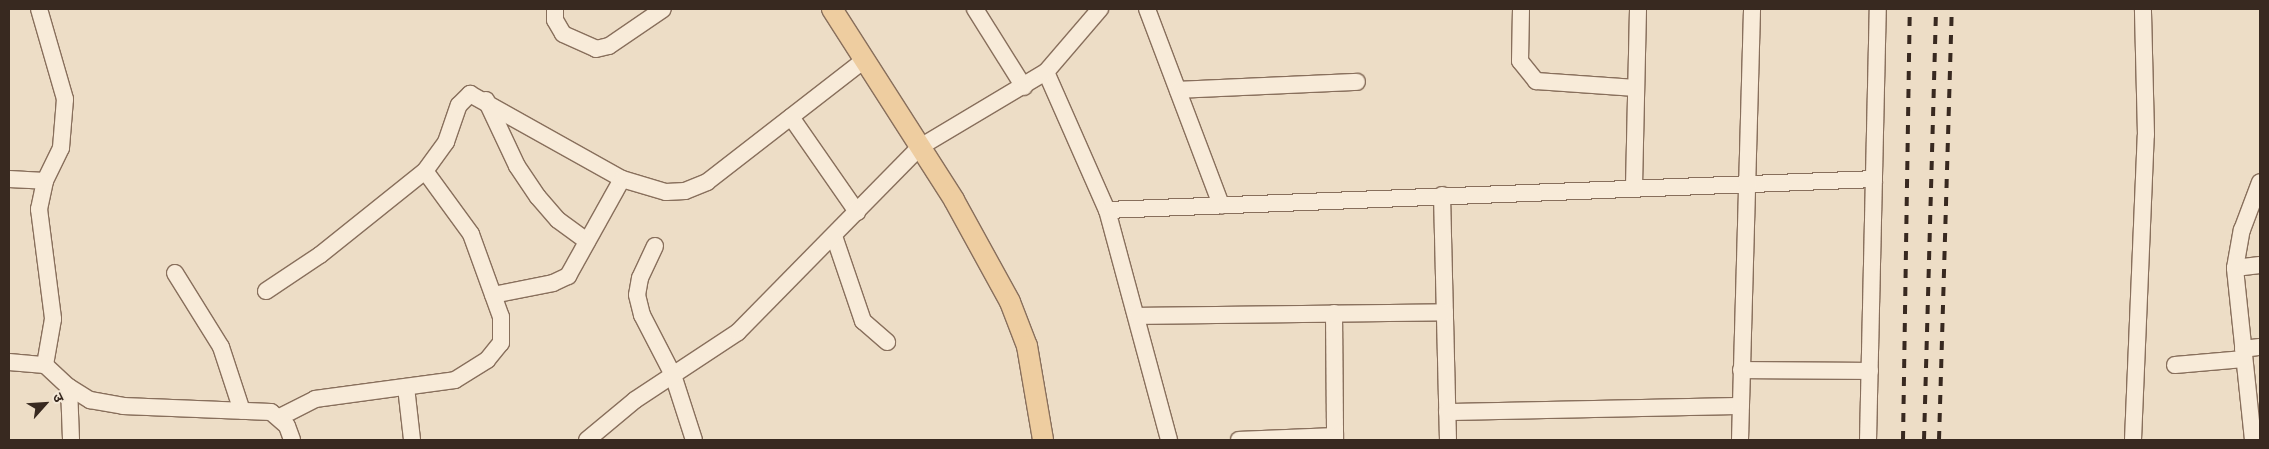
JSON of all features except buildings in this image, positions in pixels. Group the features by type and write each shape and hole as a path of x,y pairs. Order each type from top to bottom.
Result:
{"main road":[{"path":"832,9 920,147 1010,302 1027,346 1043,440"}],"street":[{"path":"39,9 65,99 61,148 45,181 40,209 52,319 46,365"},
{"path":"555,9 555,20 563,34 596,49 609,46 663,9"},
{"path":"975,9 1024,87"},
{"path":"587,440 673,375 738,332 920,147 1024,87 1046,72 1100,9"},
{"path":"1147,9 1221,205"},
{"path":"1521,9 1520,61 1536,80 1636,88"},
{"path":"1634,186 1638,9"},
{"path":"1740,440 1745,181 1752,9"},
{"path":"1868,440 1878,9"},
{"path":"2133,440 2146,135 2143,9"},
{"path":"266,291 320,255 425,171 446,142 463,98 470,94 486,100 622,179 666,192 685,191 707,182 864,60"},
{"path":"1046,72 1107,210 1138,316 1169,440"},
{"path":"1178,90 1356,82"},
{"path":"486,100 517,166 538,197 558,220 587,241"},
{"path":"791,117 857,212"},
{"path":"9,362 46,365 69,388 90,400 124,406 242,411 280,417 315,399 455,380 487,360 504,334 493,295 462,216 425,171"},
{"path":"493,295 554,283 568,276 622,179"},
{"path":"1107,210 1745,181 1874,179"},
{"path":"9,180 45,181"},
{"path":"2256,437 2243,354 2236,268 2242,230 2260,182"},
{"path":"1442,195 1448,440"},
{"path":"834,236 863,320 888,342"},
{"path":"655,246 640,278 637,296 642,316 673,375 694,440"},
{"path":"2236,268 2260,265"},
{"path":"175,273 221,347 242,411"},
{"path":"1138,316 1445,312"},
{"path":"1239,440 1334,438 1334,313"},
{"path":"2175,365 2243,354 2260,347"},
{"path":"1741,370 1870,371"},
{"path":"406,387 412,440"},
{"path":"69,388 70,440"},
{"path":"1447,412 1741,406"},
{"path":"280,417 292,440"}],"railway":[{"path":"1903,440 1910,9"},
{"path":"1924,440 1936,9"},
{"path":"1939,440 1952,9"}]}
